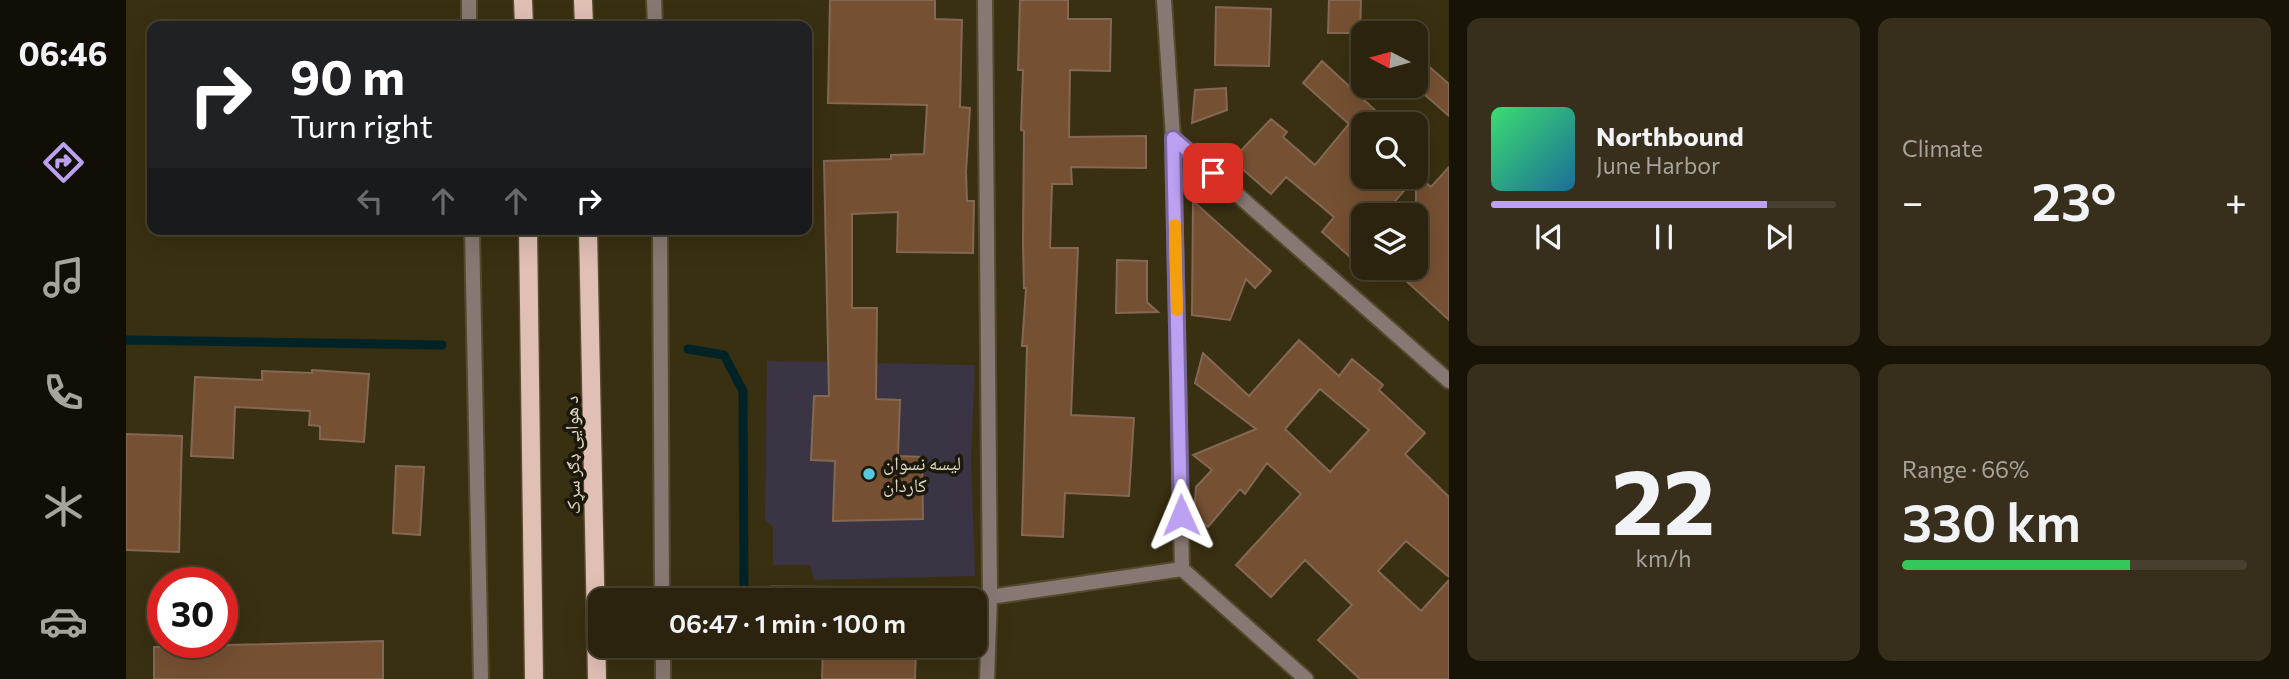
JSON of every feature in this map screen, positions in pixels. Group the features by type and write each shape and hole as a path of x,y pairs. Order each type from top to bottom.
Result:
{"main road":[{"path":"523,0 524,21"},
{"path":"583,0 584,21"},
{"name":"د هوایی ډګر سړک","path":"528,235 534,679"},
{"name":"د هوایی ډګر سړک","path":"588,235 597,679"}],"street":[{"path":"469,0 469,21"},
{"path":"654,0 655,21"},
{"path":"985,0 990,597 987,679"},
{"path":"1164,0 1173,138 1182,569 1306,679"},
{"path":"1173,138 1449,381"},
{"path":"472,235 481,679"},
{"path":"660,235 662,588"},
{"path":"987,597 1182,569"},
{"path":"663,658 663,679"}],"shaded area":[{"name":"لیسه نسوان کاردان","path":"767,361 975,365 971,459 975,576 814,580 810,565 773,565 773,527 765,520"}],"building":[{"path":"830,0 935,0 935,19 962,20 960,107 970,108 966,172 967,201 974,201 973,253 897,252 898,212 852,214 852,308 877,308 876,399 900,400 898,456 922,457 923,519 833,521 835,461 811,460 814,396 829,396 824,161 891,159 891,155 924,154 927,105 828,103"},
{"path":"1020,0 1068,0 1068,19 1111,19 1110,71 1070,70 1069,137 1146,136 1146,168 1071,167 1072,184 1052,184 1050,248 1078,248 1071,415 1134,418 1129,496 1065,493 1063,537 1022,535 1027,346 1022,346 1026,288 1023,243 1024,131 1021,130 1023,70 1018,70"},
{"path":"1329,0 1361,0 1360,21 1351,21 1351,33 1328,33"},
{"path":"1216,7 1271,9 1269,66 1215,65"},
{"path":"1322,61 1351,88 1351,98 1362,98 1377,112 1351,112 1351,189 1406,189 1393,203 1351,203 1349,256 1322,232 1334,217 1286,177 1271,194 1232,160 1271,119 1287,132 1283,137 1315,165 1349,124 1303,83"},
{"path":"1428,66 1449,84 1449,116 1428,98"},
{"path":"1226,88 1227,110 1192,123 1195,90"},
{"path":"1449,167 1449,320 1405,280 1428,280 1428,203 1416,203 1416,189 1428,189 1428,184 1431,187"},
{"path":"1193,201 1271,271 1255,288 1246,279 1230,320 1192,315"},
{"path":"1117,260 1147,261 1147,302 1158,312 1116,313"},
{"path":"1299,340 1339,376 1352,359 1383,385 1379,390 1425,433 1405,454 1449,497 1449,577 1406,541 1378,571 1421,611 1449,580 1449,679 1360,679 1318,640 1352,605 1305,560 1271,597 1236,565 1301,494 1267,463 1245,494 1240,489 1208,527 1194,517 1196,487 1212,470 1193,455 1256,429 1195,383 1203,353 1249,396","holes":["1320,389 1369,430 1330,472 1285,429"]},
{"path":"312,370 369,374 364,442 320,439 320,426 309,425 310,411 235,407 233,458 191,456 195,377 262,380 262,371 312,373"},
{"path":"126,434 182,436 179,552 126,550"},
{"path":"396,466 424,467 420,535 393,533"},
{"path":"383,641 383,679 154,679 154,658 238,658 238,645"},
{"path":"823,658 916,658 915,679 822,679"}],"waterway":[{"path":"126,340 442,345"},
{"path":"688,349 724,355 743,391 744,588"}],"slow traffic":[{"path":"1175,225 1177,310"}],"place":[{"name":"لیسه نسوان کاردان","path":"869,474"}],"route":[{"path":"1181,515 1173,138 1213,173"}]}
